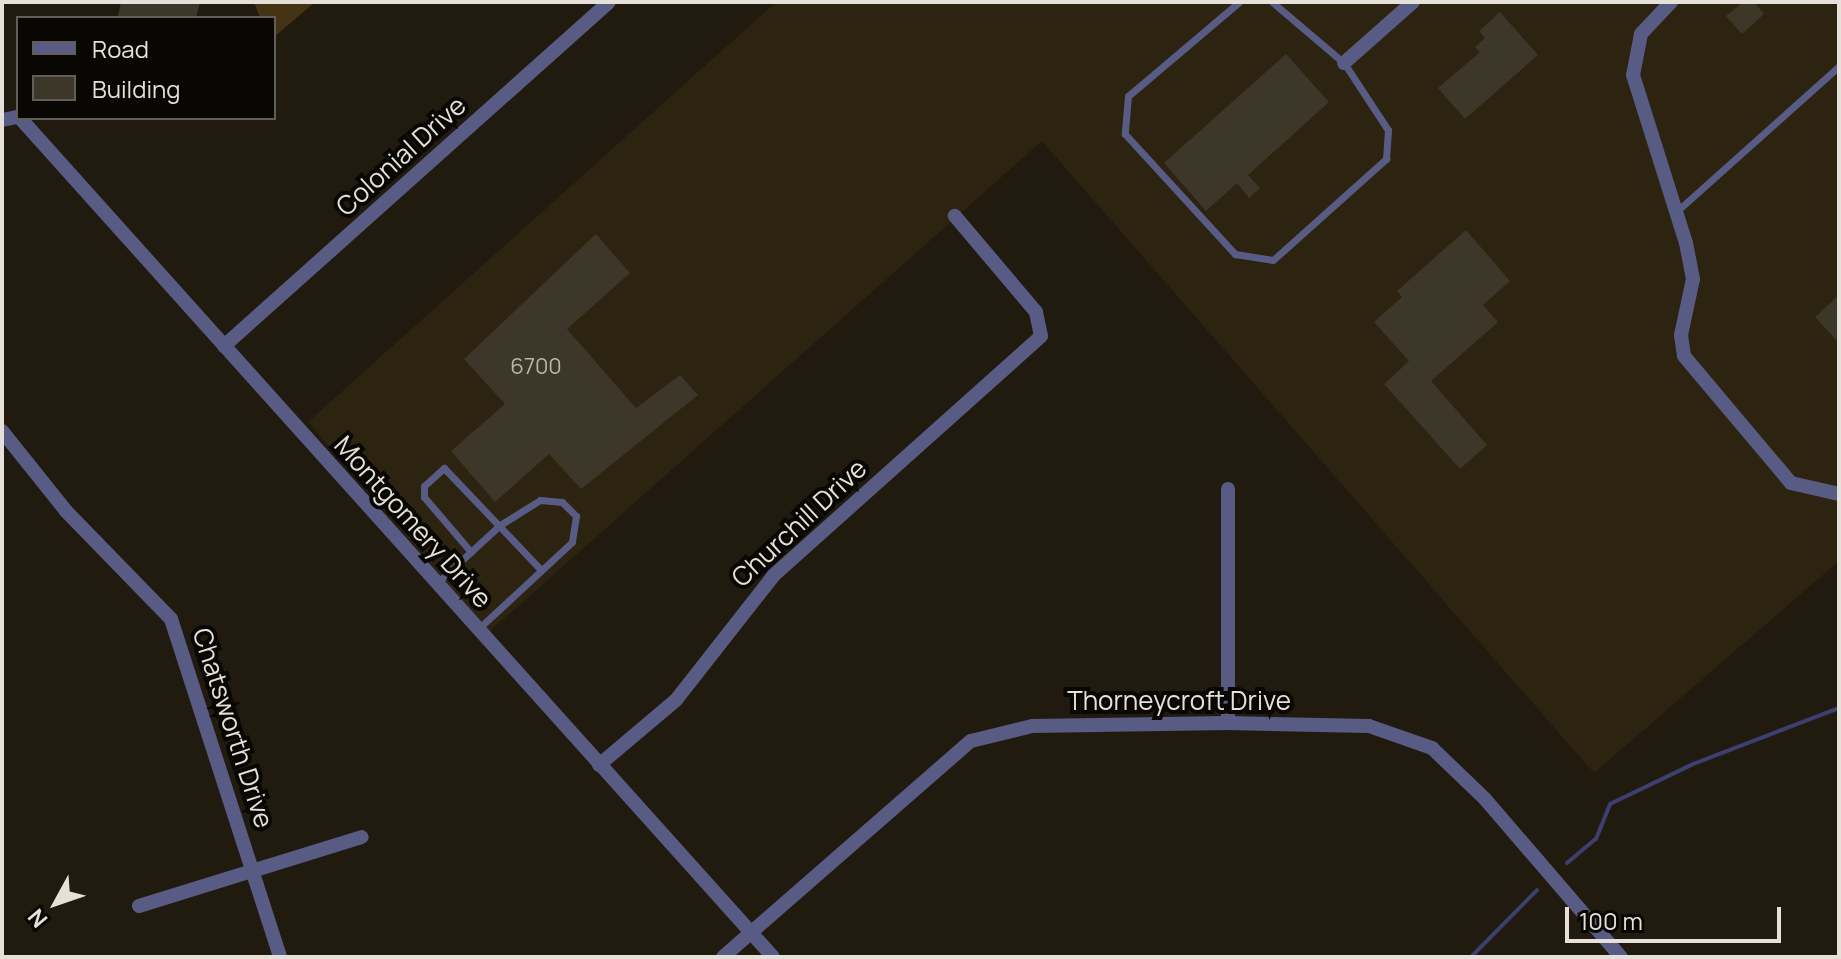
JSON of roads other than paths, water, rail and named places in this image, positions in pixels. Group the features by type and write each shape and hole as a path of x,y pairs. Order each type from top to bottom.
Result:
{"street":[{"name":"Colonial Drive","path":"224,346 609,2"},
{"path":"1344,63 1413,2"},
{"path":"1671,2 1641,34 1632,63 1693,279 1681,335 1690,370 1791,483 1839,494"},
{"name":"Montgomery Drive","path":"13,118 224,346 773,957"},
{"name":"Churchill Drive","path":"599,765 676,700 774,575 1037,340 1043,327 955,216"},
{"name":"Chatsworth Drive","path":"2,431 66,511 171,619 255,871 280,957"},
{"path":"1228,489 1228,723"},
{"name":"Thorneycroft Drive","path":"723,957 971,741 1032,726 1228,723 1369,726 1432,748 1485,799 1621,957"},
{"path":"139,906 362,837"}],"lane":[{"path":"1239,2 1128,96 1125,134 1235,254 1273,260 1386,159 1388,130 1344,63 1272,2"},
{"path":"1676,212 1839,66"},
{"path":"471,552 424,497 424,486 444,468 541,570"},
{"path":"437,583 500,525 548,497 576,516 577,530 541,570 478,629"}],"waterway":[{"path":"1567,863 1596,839 1610,804 1693,764 1839,708"},
{"path":"1471,957 1537,890"}]}
